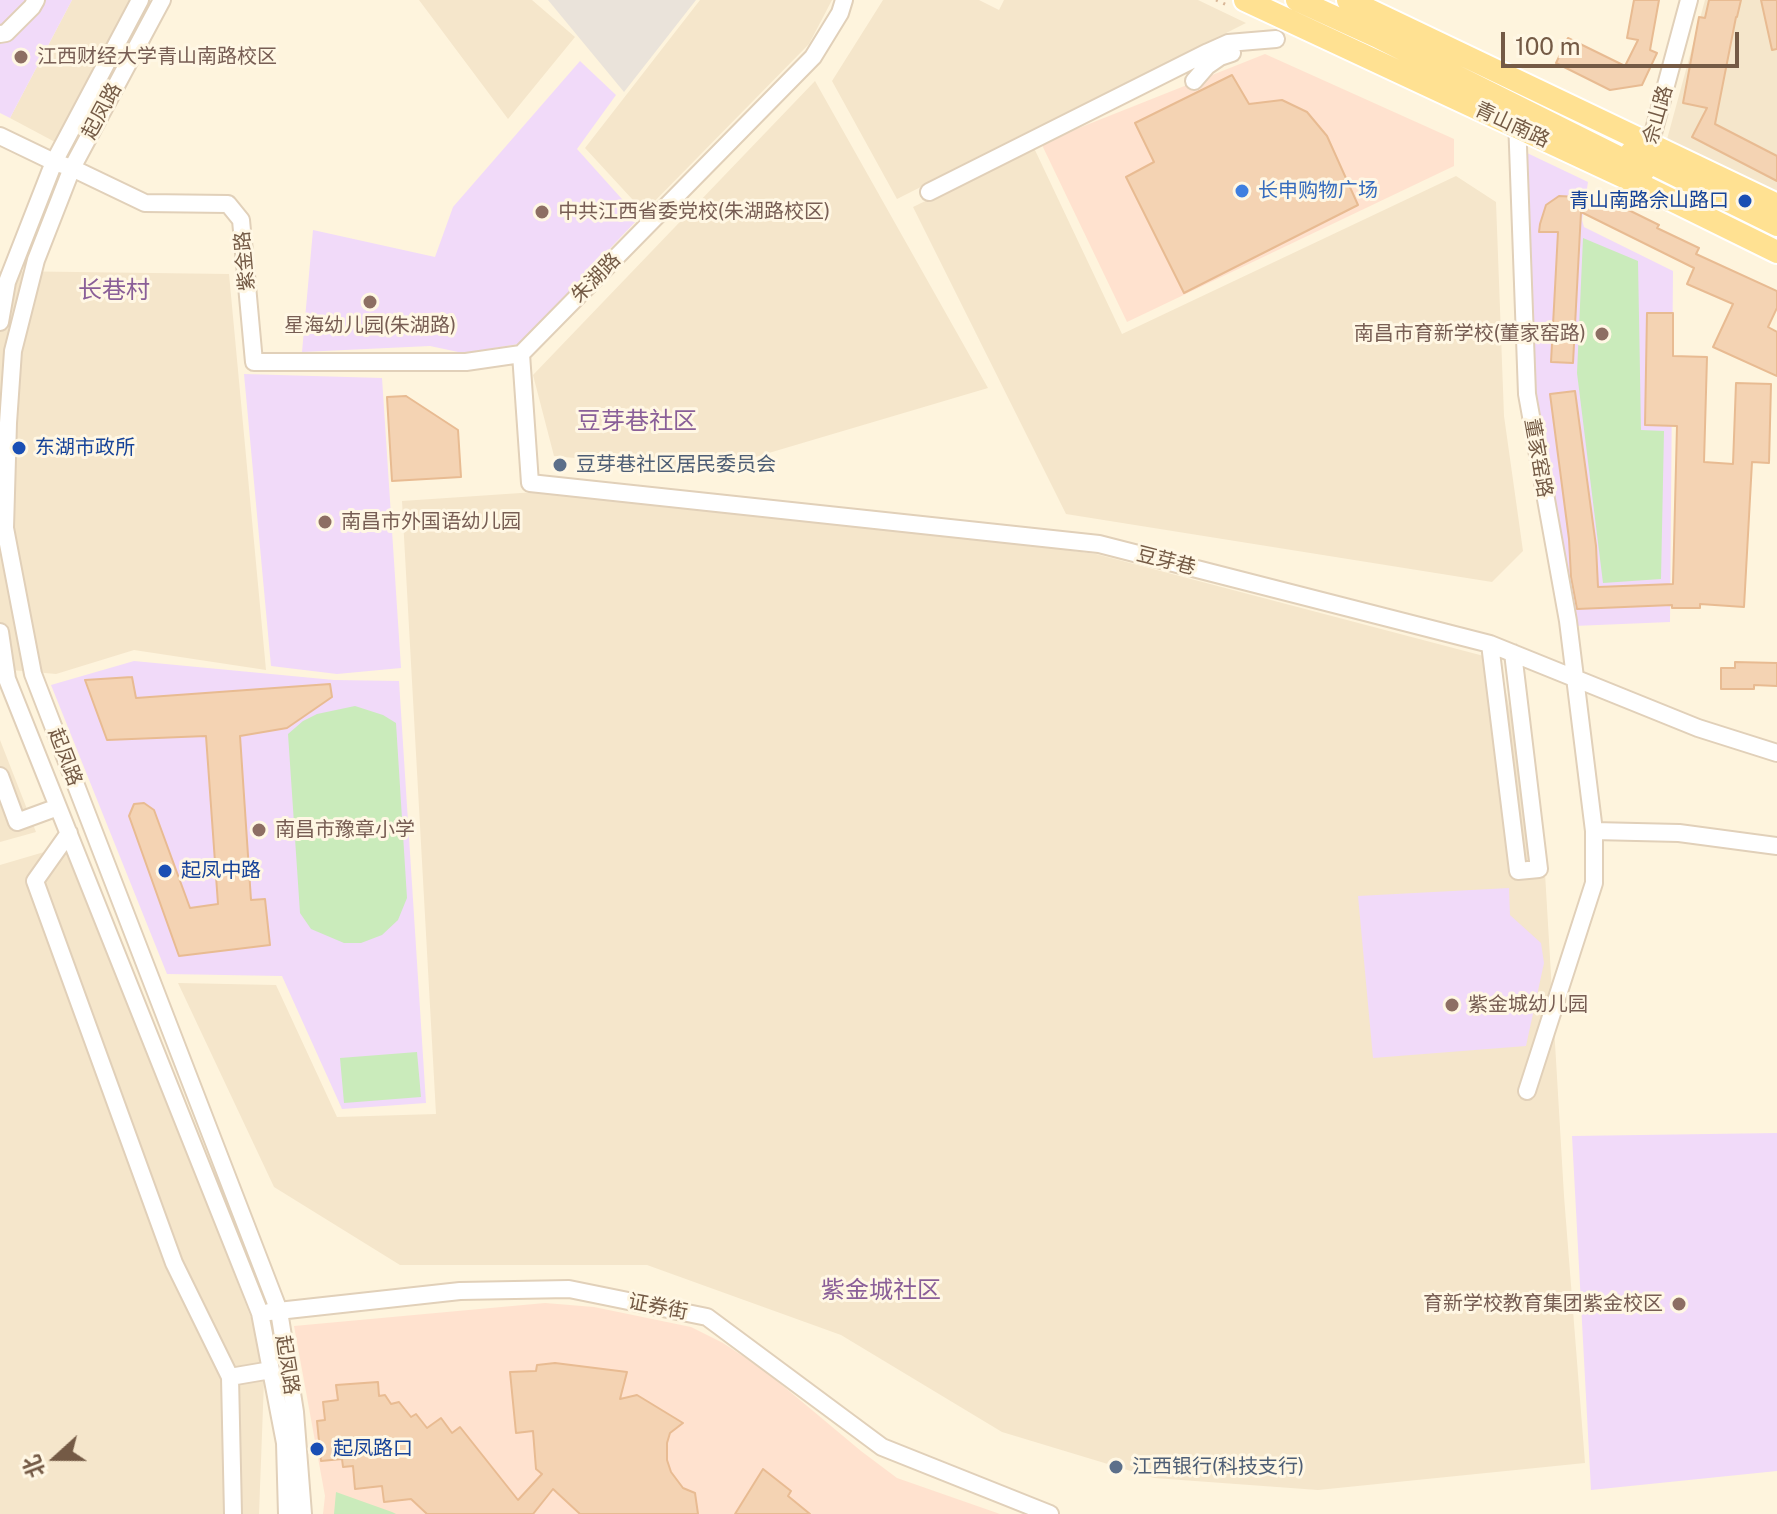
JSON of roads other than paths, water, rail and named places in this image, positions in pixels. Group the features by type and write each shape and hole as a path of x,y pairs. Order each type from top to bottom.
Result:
{"main road":[{"name":"青山南路","path":"1245,0 1310,30 1518,103 1644,164 1777,205"},
{"path":"1297,0 1518,103"},
{"path":"1318,0 1518,103"},
{"name":"青山南路","path":"1348,0 1518,103 1644,164 1777,252"},
{"path":"1644,164 1777,225"},
{"path":"1644,164 1777,237"}],"street":[{"path":"0,34 6,33 36,0"},
{"name":"起凤路","path":"0,322 7,282 54,162 140,0"},
{"name":"起凤路","path":"162,0 72,168 36,260 13,351 5,528 33,674 279,1311 295,1412 303,1514"},
{"name":"朱湖路","path":"521,354 813,57 840,13 844,0"},
{"name":"佘山路","path":"1644,164 1689,0"},
{"path":"1194,81 1220,57 1310,30"},
{"path":"929,192 1228,43 1276,39"},
{"name":"董家窑路","path":"1518,103 1527,394 1568,621 1594,831 1594,883 1527,1091"},
{"name":"紫金路","path":"0,136 145,203 228,204 241,220 254,362 466,362 521,354"},
{"name":"豆芽巷","path":"521,354 530,483 1099,544 1490,644 1698,728 1777,753"},
{"name":"起凤路","path":"0,632 4,678 260,1313 285,1443 287,1514"},
{"path":"1490,644 1518,871 1539,869 1513,653"},
{"path":"4,678 33,674"},
{"path":"0,776 17,822 58,807"},
{"path":"1594,831 1679,833 1777,846"},
{"path":"69,833 35,881 174,1263 230,1377 233,1514"},
{"name":"证券街","path":"260,1313 460,1291 569,1289 707,1317 882,1447 1050,1514"},
{"path":"230,1377 271,1370"}],"place":[{"name":"江西财经大学青山南路校区","path":"21,57"},
{"name":"长申购物广场","path":"1242,191"},
{"name":"青山南路佘山路口","path":"1745,201"},
{"name":"中共江西省委党校(朱湖路校区)","path":"542,212"},
{"name":"星海幼儿园(朱湖路)","path":"370,302"},
{"name":"南昌市育新学校(董家窑路)","path":"1602,334"},
{"name":"东湖市政所","path":"19,448"},
{"name":"豆芽巷社区居民委员会","path":"560,465"},
{"name":"南昌市外国语幼儿园","path":"325,522"},
{"name":"南昌市豫章小学","path":"259,830"},
{"name":"起凤中路","path":"165,871"},
{"name":"紫金城幼儿园","path":"1452,1005"},
{"name":"育新学校教育集团紫金校区","path":"1679,1304"},
{"name":"起凤路口","path":"317,1449"},
{"name":"江西银行(科技支行)","path":"1116,1467"}],"district":[{"name":"长巷村","path":"114,291"},
{"name":"豆芽巷社区","path":"637,422"},
{"name":"紫金城社区","path":"881,1291"}]}
